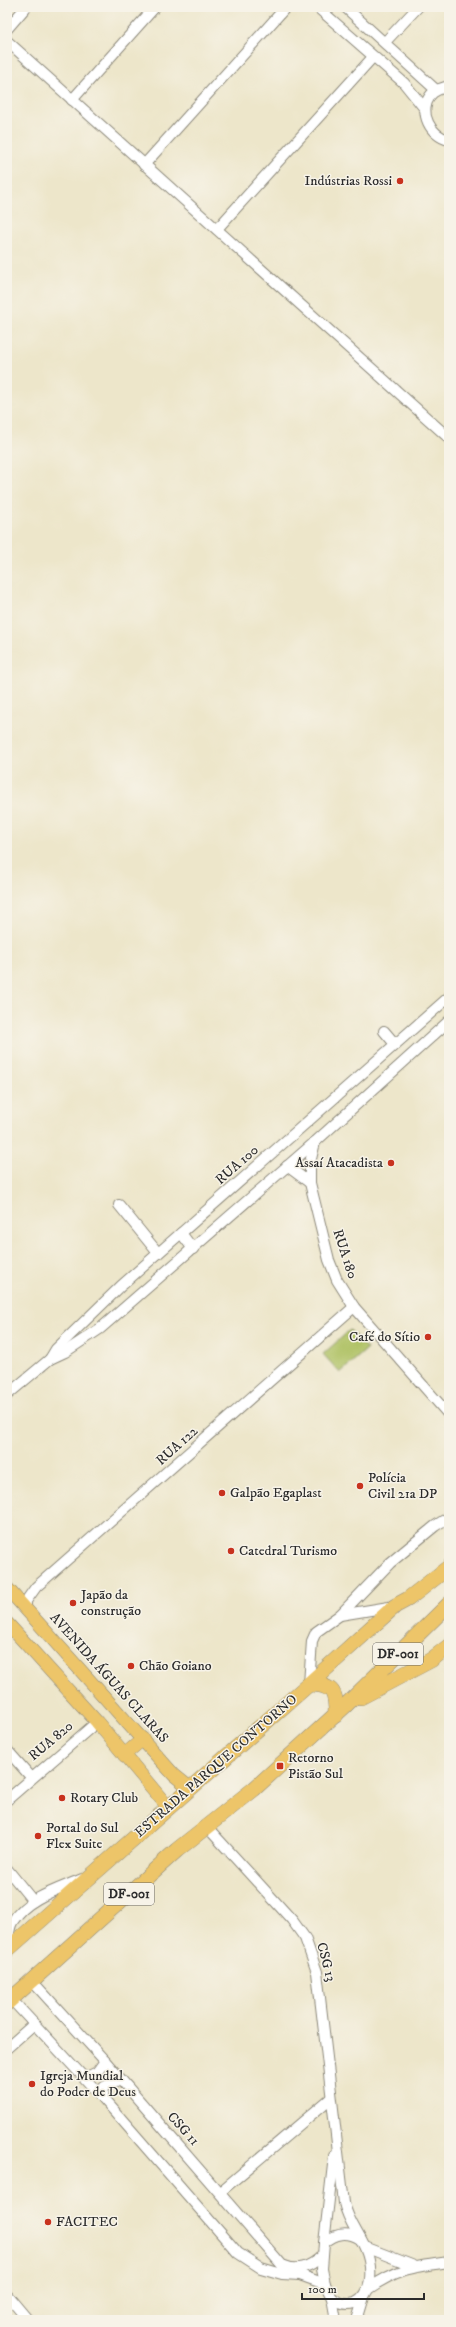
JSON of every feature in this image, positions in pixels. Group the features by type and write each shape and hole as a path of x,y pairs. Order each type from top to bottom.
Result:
{"highway":[{"path":"402,1603 449,1554"},
{"name":"DF-001","path":"402,1603 449,1567"},
{"name":"ESTRADA PARQUE CONTORNO","path":"7,1950 402,1603"},
{"name":"DF-001","path":"9,2001 178,1850 254,1789 341,1710 449,1604"},
{"path":"309,1684 326,1686 331,1690 335,1695 341,1710 431,1660 449,1646"}],"main road":[{"name":"AVENIDA ÁGUAS CLARAS","path":"7,1588 174,1775 190,1788"},
{"path":"7,1623 97,1722 168,1807"},
{"path":"124,1755 143,1739"}],"street":[{"path":"7,29 26,7"},
{"path":"72,100 156,7"},
{"path":"144,165 286,7"},
{"path":"316,7 404,83 425,110 429,126 433,132 449,140"},
{"path":"345,7 436,90"},
{"path":"385,42 418,7"},
{"path":"7,41 449,438"},
{"path":"217,229 373,57"},
{"path":"404,83 411,82 417,73"},
{"path":"425,110 430,96 436,90 449,86"},
{"name":"RUA 100","path":"50,1359 56,1349 88,1317 158,1253 449,997"},
{"name":"RUA 100","path":"7,1395 50,1359 65,1352 101,1328 315,1142 334,1123 449,1021"},
{"path":"384,1031 395,1044"},
{"path":"323,1108 334,1123"},
{"name":"RUA 180","path":"315,1142 310,1162 310,1183 329,1260 337,1280 354,1307 449,1415"},
{"path":"287,1166 310,1183"},
{"path":"119,1205 158,1253"},
{"path":"181,1233 193,1249"},
{"name":"RUA 122","path":"26,1610 26,1601 36,1587 354,1307"},
{"path":"309,1684 312,1641 316,1632 340,1615 390,1563 435,1526 449,1517"},
{"path":"340,1615 402,1603"},
{"name":"RUA 820","path":"7,1800 31,1777 97,1722"},
{"path":"7,1750 31,1777"},
{"name":"CSG 13","path":"208,1827 292,1920 305,1938 317,1972 335,2140"},
{"path":"7,1869 33,1902"},
{"path":"7,1939 9,1924 33,1902 92,1875"},
{"name":"CSG 11","path":"32,1981 105,2061 282,2265 300,2269 312,2265 322,2256"},
{"path":"9,2001 34,2024 103,2098 238,2253 249,2263 272,2272 300,2275 325,2284"},
{"path":"7,2048 34,2024"},
{"path":"84,2078 96,2072 105,2061"},
{"path":"103,2098 104,2087 120,2079"},
{"path":"220,2192 331,2098"},
{"path":"335,2140 322,2256 325,2284 332,2298 336,2320"},
{"path":"335,2140 346,2213 363,2243 370,2270 366,2293 358,2320"},
{"path":"324,2243 332,2236 344,2233 414,2266"},
{"path":"332,2298 344,2304 354,2303 384,2278 414,2266 449,2262"},
{"path":"8,2300 28,2320"}],"green space":[{"path":"350,1330 367,1349 340,1373 323,1354"}],"place":[{"name":"Indústrias Rossi","path":"400,181"},
{"name":"Assaí Atacadista","path":"391,1163"},
{"name":"Café do Sítio","path":"428,1337"},
{"name":"Polícia Civil 21a DP","path":"360,1486"},
{"name":"Galpão Egaplast","path":"222,1493"},
{"name":"Catedral Turismo","path":"231,1551"},
{"name":"Japão da construção","path":"73,1603"},
{"name":"Chão Goiano","path":"131,1666"},
{"name":"Retorno Pistão Sul","path":"280,1766"},
{"name":"Rotary Club","path":"62,1798"},
{"name":"Portal do Sul Flex Suite","path":"38,1836"},
{"name":"Igreja Mundial do Poder de Deus","path":"32,2084"},
{"name":"FACITEC","path":"48,2222"}]}
